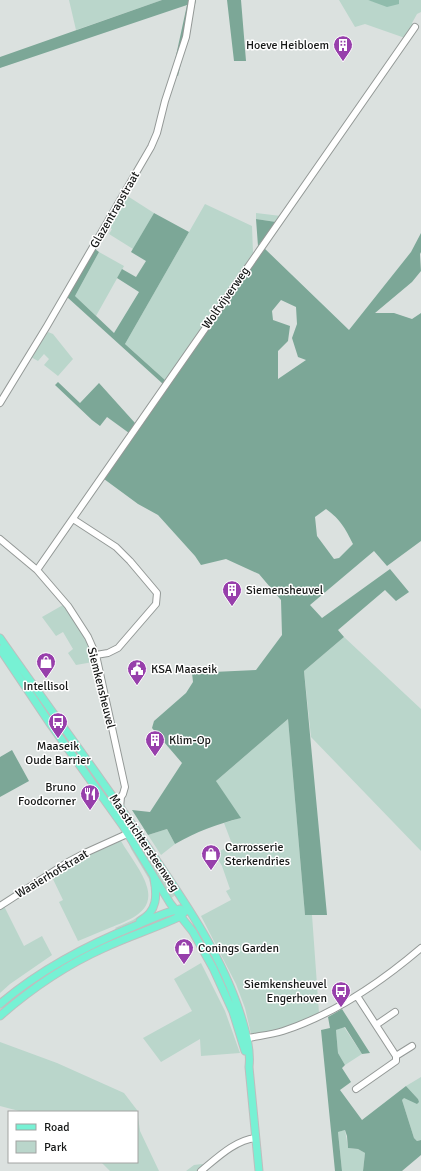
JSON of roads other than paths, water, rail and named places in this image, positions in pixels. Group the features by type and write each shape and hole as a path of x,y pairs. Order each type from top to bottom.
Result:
{"main road":[{"name":"Maastrichtersteenweg","path":"0,638 112,796 188,908 227,976 234,1007 250,1058 249,1067 259,1171"},
{"name":"Maastrichtersteenweg","path":"0,649 51,725 109,806 154,878 193,932 234,1007"},
{"path":"51,725 56,721 61,724"},
{"path":"0,1004 35,976 60,960 142,919 150,913 156,900 154,878"},
{"path":"113,934 176,910 188,908"},
{"path":"0,1016 40,984 85,957 117,942 181,916 188,908"}],"street":[{"name":"Glazentrapstraat","path":"0,403 48,326 152,147 186,37 192,0"},
{"name":"Wolfvijverweg","path":"37,570 415,27"},
{"path":"73,519 116,548 144,575 158,596 156,604 118,648 108,653 96,655"},
{"name":"Siemkensheuvel","path":"0,539 37,570 68,606 88,637 96,655 125,787 121,797 120,808"},
{"path":"112,796 121,797"},
{"name":"Waaierhofstraat","path":"0,906 68,862 127,834"},
{"path":"245,1039 283,1031 322,1016 357,996 421,948"},
{"path":"356,1089 396,1061 396,1056 357,996"},
{"path":"376,1025 395,1012"},
{"path":"396,1056 412,1046"},
{"path":"201,1171 229,1149 242,1142 256,1138"}],"place":[{"name":"Hoeve Heibloem","path":"343,62"},
{"name":"Siemensheuvel","path":"232,607"},
{"name":"Intellisol","path":"46,679"},
{"name":"KSA Maaseik","path":"137,686"},
{"name":"Maaseik Oude Barrier","path":"58,739"},
{"name":"Klim-Op","path":"155,757"},
{"name":"Bruno Foodcorner","path":"90,811"},
{"name":"Carrosserie Sterkendries","path":"211,871"},
{"name":"Conings Garden","path":"184,965"},
{"name":"Siemkensheuvel Engerhoven","path":"341,1008"}]}
